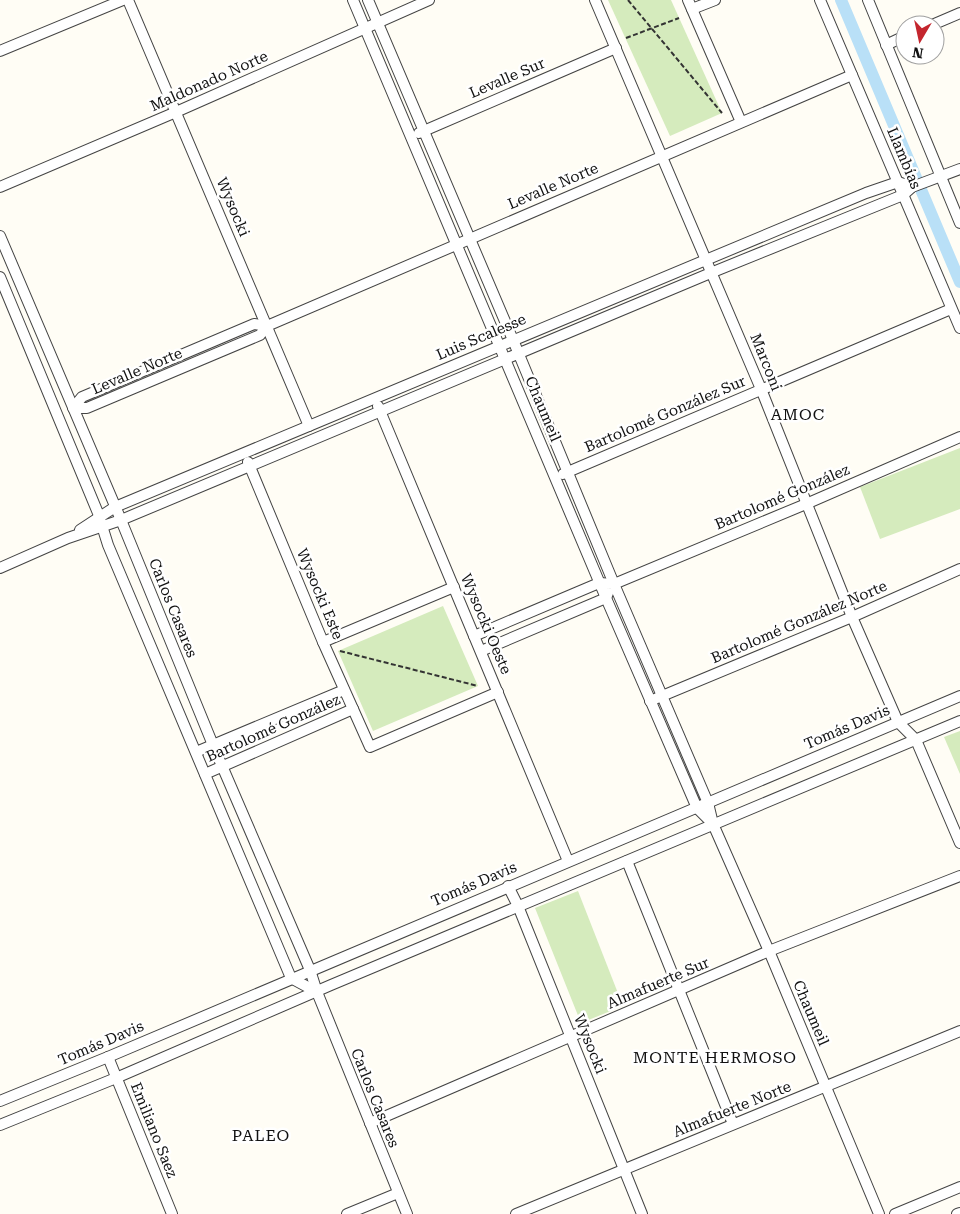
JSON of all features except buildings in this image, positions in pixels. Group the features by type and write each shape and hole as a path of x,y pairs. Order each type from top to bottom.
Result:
{"street":[{"path":"0,51 123,0"},
{"name":"Wysocki","path":"128,0 309,426"},
{"name":"Chaumeil","path":"353,0 650,701 697,808 713,824"},
{"name":"Chaumeil","path":"368,0 663,696 708,803 713,824 879,1214"},
{"name":"Maldonado Norte","path":"0,187 176,112 429,0"},
{"name":"Marconi","path":"595,0 762,389 852,617 898,722 916,740 960,843"},
{"path":"715,0 690,5 741,122"},
{"name":"Llambías","path":"820,0 960,328"},
{"name":"Llambías","path":"868,0 960,223"},
{"path":"945,19 960,13"},
{"path":"886,44 895,40"},
{"name":"Levalle Sur","path":"411,136 616,48"},
{"name":"Levalle Norte","path":"73,408 82,397 254,324 266,326 852,75"},
{"name":"Luis Scalesse","path":"0,568 101,523 121,520 712,272 903,195 912,187 960,169"},
{"path":"898,182 912,187"},
{"name":"Luis Scalesse","path":"101,523 115,507 707,258 866,193 898,182"},
{"name":"Carlos Casares","path":"0,236 121,520 213,745 310,970 317,992 407,1214"},
{"path":"0,277 108,544 292,978 317,992"},
{"name":"Bartolomé González Sur","path":"556,477 951,309"},
{"name":"Wysocki Oeste","path":"375,398 568,861"},
{"name":"Bartolomé González","path":"474,636 599,583 614,584 960,437"},
{"name":"Wysocki Este","path":"244,453 344,690 370,746 498,692"},
{"name":"Bartolomé González Norte","path":"650,701 852,617 960,569"},
{"path":"481,651 606,598 614,584"},
{"path":"324,642 454,587"},
{"name":"Bartolomé González","path":"196,752 344,690"},
{"name":"Tomás Davis","path":"0,1101 960,696"},
{"name":"Bartolomé González","path":"205,774 353,708"},
{"path":"0,1125 116,1078 518,906 960,721"},
{"path":"627,861 733,1124"},
{"name":"Almafuerte Sur","path":"370,1124 769,952 960,876"},
{"name":"Wysocki","path":"508,886 518,906 642,1214"},
{"name":"Almafuerte Norte","path":"516,1214 960,1031"},
{"name":"Emiliano Saez","path":"108,1057 172,1214"},
{"path":"895,1214 960,1187"},
{"path":"348,1214 398,1193"}],"path":[{"path":"628,0 722,113"},
{"path":"626,38 679,18"},
{"path":"338,651 478,686"}],"green space":[{"path":"608,0 671,0 722,113 670,136"},
{"path":"960,448 960,509 880,539 860,487"},
{"path":"443,606 478,686 373,731 338,651"},
{"path":"960,731 960,774 944,737"},
{"path":"578,891 623,1006 581,1023 535,908"}],"waterway":[{"path":"841,0 960,282"}],"district":[{"name":"AMOC","path":"798,414"},
{"name":"MONTE HERMOSO","path":"715,1057"},
{"name":"PALEO","path":"261,1135"}]}
